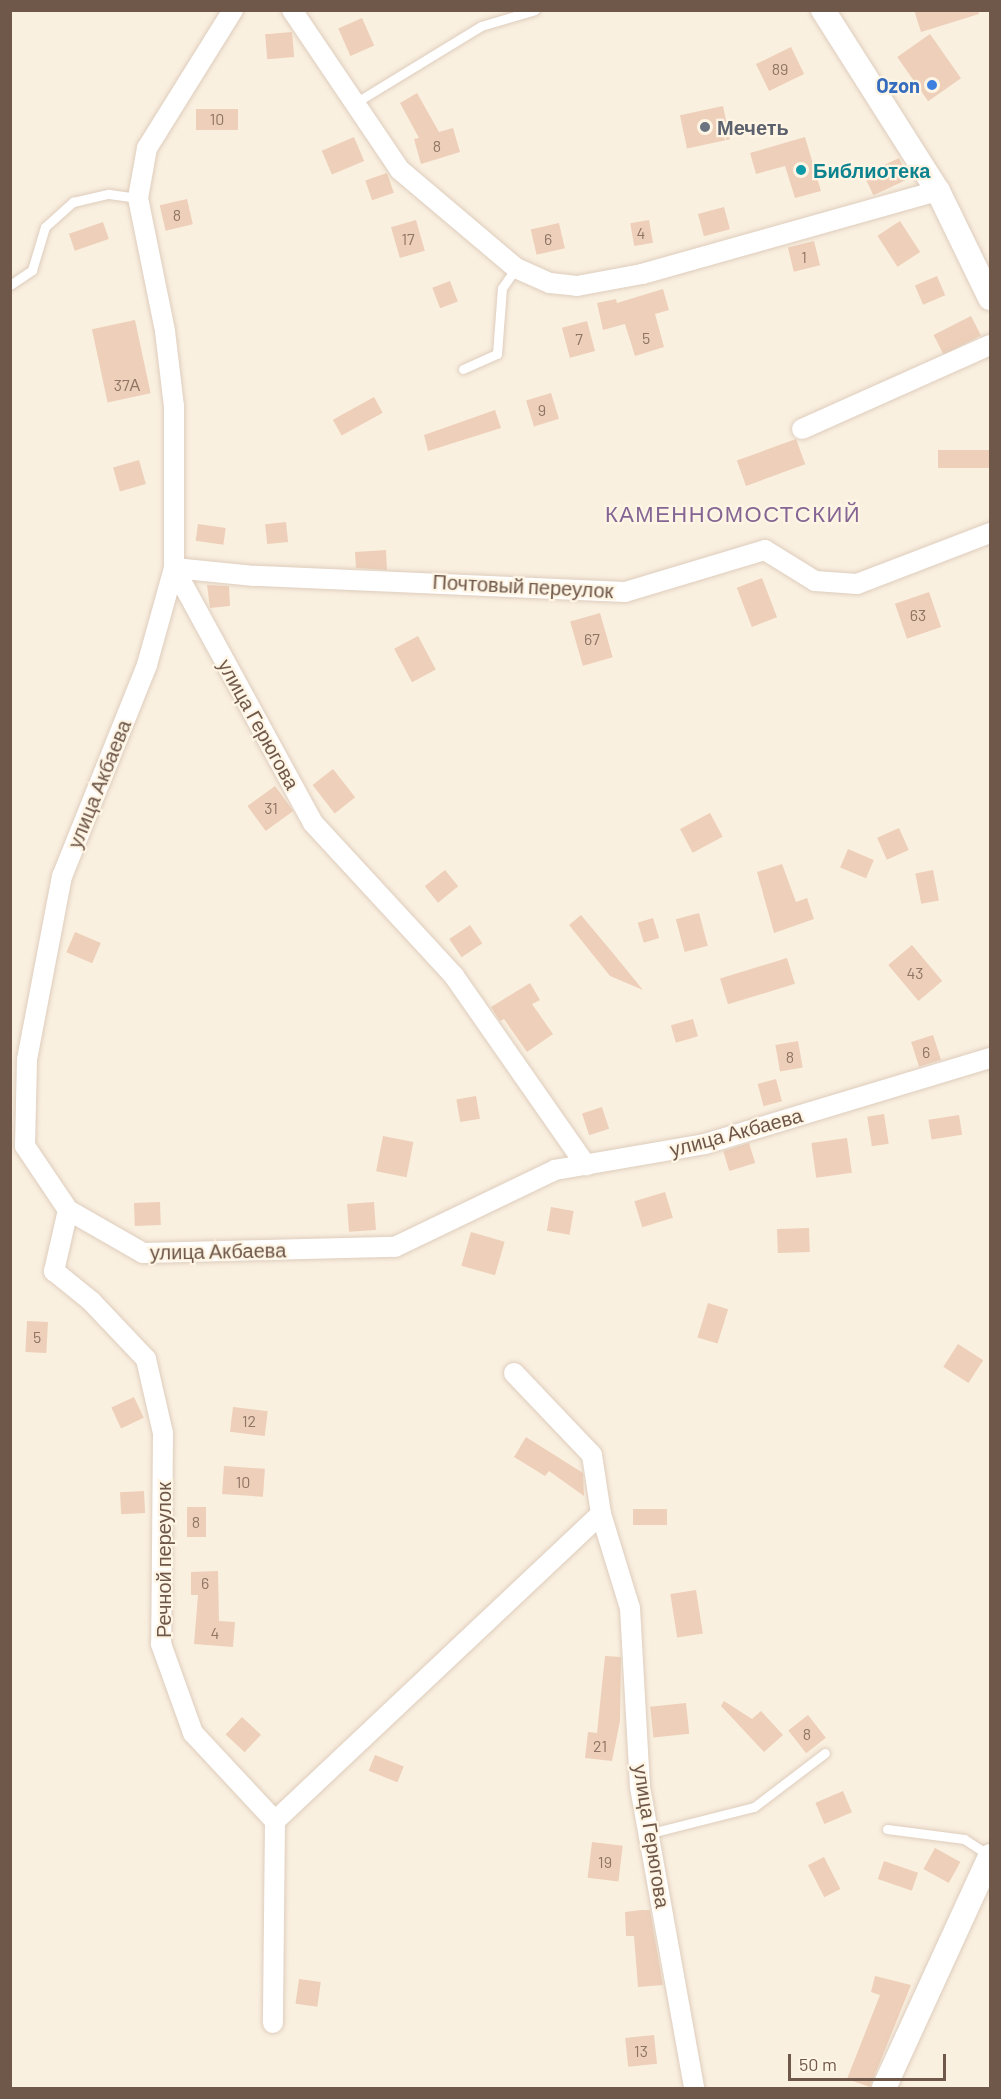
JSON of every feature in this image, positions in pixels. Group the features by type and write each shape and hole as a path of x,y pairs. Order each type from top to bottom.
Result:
{"street":[{"path":"138,198 147,148 233,10"},
{"path":"292,10 400,170 516,268 550,284 577,286 642,274 938,191"},
{"path":"823,10 938,191 990,298"},
{"name":"улица Герюгова","path":"138,198 165,331 174,406 174,568 313,823 454,976 585,1165"},
{"path":"802,429 990,345"},
{"name":"Почтовый переулок","path":"174,568 254,576 625,592 765,550 815,581 857,584 990,533"},
{"name":"улица Акбаева","path":"174,568 147,665 62,876 27,1059 17,1147 68,1210 142,1253 396,1247 555,1170 705,1144 990,1058"},
{"name":"Речной переулок","path":"68,1210 54,1271 91,1301 146,1359 163,1433 161,1644 193,1733 274,1821"},
{"name":"улица Герюгова","path":"514,1373 592,1455 601,1514 630,1608 640,1787 651,1833 694,2088"},
{"path":"273,2023 274,1821 601,1514"},
{"path":"884,2088 990,1856"}],"lane":[{"path":"355,103 481,26 535,10"},
{"path":"10,285 32,270 45,227 73,202 109,194 138,198"},
{"path":"463,369 498,354 502,288 516,268"},
{"path":"651,1833 754,1807 825,1753"},
{"path":"887,1829 964,1839 990,1856"}],"building":[{"path":"914,10 978,10 979,14 921,32"},
{"path":"362,18 374,45 350,56 338,29"},
{"path":"292,32 294,57 267,59 265,34"},
{"path":"930,34 961,78 928,101 897,57"},
{"path":"791,47 804,74 769,91 756,64"},
{"path":"417,93 439,132 453,128 460,152 421,164 414,139 419,138 400,103"},
{"name":"Мечеть","path":"723,106 730,139 687,148 680,115"},
{"path":"196,109 238,109 238,130 196,130"},
{"path":"354,137 364,161 332,175 322,151"},
{"name":"Библиотека","path":"805,137 821,191 795,198 785,166 756,174 750,153"},
{"path":"899,158 909,179 873,195 864,174"},
{"path":"387,173 394,193 372,200 365,180"},
{"path":"187,199 193,224 166,231 160,205"},
{"path":"724,207 730,229 704,236 698,214"},
{"path":"416,220 425,251 400,258 391,227"},
{"path":"649,220 653,243 634,246 630,223"},
{"path":"900,221 920,252 898,267 877,236"},
{"path":"103,222 109,239 75,251 69,234"},
{"path":"559,223 565,248 537,255 531,230"},
{"path":"814,241 820,265 794,272 788,248"},
{"path":"937,276 945,295 923,305 915,285"},
{"path":"450,281 458,302 440,308 432,288"},
{"path":"663,289 669,310 655,314 664,347 635,356 625,324 603,330 597,303 616,299 617,303"},
{"path":"971,316 981,336 944,355 934,335"},
{"path":"135,320 151,393 108,403 92,329"},
{"path":"587,321 595,351 570,358 562,328"},
{"path":"551,393 559,419 534,426 526,401"},
{"path":"374,397 383,413 342,436 333,420"},
{"path":"495,410 501,428 428,451 424,435"},
{"path":"796,439 805,464 746,486 737,461"},
{"path":"938,450 990,450 990,468 938,468"},
{"path":"139,460 146,484 120,491 113,467"},
{"path":"286,522 288,542 267,544 265,524"},
{"path":"198,524 226,528 223,545 196,541"},
{"path":"386,550 387,570 356,568 355,552"},
{"path":"762,578 777,617 752,627 737,588"},
{"path":"207,585 229,586 230,606 210,608"},
{"path":"929,592 941,627 907,639 895,604"},
{"path":"600,613 613,657 583,666 570,622"},
{"path":"418,636 436,670 412,682 394,649"},
{"path":"333,769 355,797 335,813 313,785"},
{"path":"275,786 293,811 266,831 247,806"},
{"path":"710,813 723,837 693,853 680,829"},
{"path":"899,828 909,850 887,860 877,838"},
{"path":"848,849 874,860 866,878 840,867"},
{"path":"782,864 796,902 807,898 814,919 774,933 757,872"},
{"path":"445,870 458,886 438,903 425,886"},
{"path":"933,870 939,900 921,904 915,873"},
{"path":"699,913 708,946 685,952 676,919"},
{"path":"581,915 643,990 610,976 569,925"},
{"path":"653,918 659,938 644,943 638,923"},
{"path":"470,925 482,943 462,957 449,939"},
{"path":"75,932 101,943 92,963 66,952"},
{"path":"912,945 942,981 918,1001 888,965"},
{"path":"787,958 795,984 728,1004 720,978"},
{"path":"530,983 540,1000 532,1004 553,1034 527,1052 504,1019 500,1021 491,1007"},
{"path":"693,1019 698,1036 676,1043 671,1025"},
{"path":"933,1035 941,1060 919,1067 911,1042"},
{"path":"798,1041 803,1068 780,1072 775,1045"},
{"path":"776,1079 782,1101 764,1106 758,1084"},
{"path":"476,1096 480,1119 460,1122 456,1099"},
{"path":"602,1107 609,1129 589,1135 582,1113"},
{"path":"884,1114 889,1144 872,1146 867,1117"},
{"path":"959,1115 962,1135 932,1140 928,1120"},
{"path":"383,1136 413,1142 407,1177 376,1171"},
{"path":"847,1138 852,1173 816,1178 811,1143"},
{"path":"749,1143 755,1163 729,1171 723,1151"},
{"path":"665,1192 673,1218 642,1227 634,1201"},
{"path":"160,1202 161,1225 135,1226 134,1203"},
{"path":"374,1202 376,1230 349,1232 347,1204"},
{"path":"551,1207 574,1211 569,1235 547,1231"},
{"path":"809,1228 810,1252 778,1253 777,1229"},
{"path":"471,1232 505,1242 495,1275 461,1266"},
{"path":"708,1303 728,1309 718,1344 697,1337"},
{"path":"27,1321 48,1322 46,1353 25,1352"},
{"path":"958,1344 983,1360 968,1383 943,1367"},
{"path":"134,1397 144,1418 121,1428 111,1408"},
{"path":"233,1407 268,1411 265,1436 230,1432"},
{"path":"526,1437 583,1473 584,1496 549,1471 545,1476 514,1457"},
{"path":"224,1466 265,1469 263,1497 222,1494"},
{"path":"144,1491 145,1513 121,1514 120,1492"},
{"path":"187,1507 206,1507 206,1537 187,1537"},
{"path":"633,1509 667,1509 667,1525 633,1525"},
{"path":"218,1571 219,1621 235,1622 233,1647 194,1644 198,1595 191,1595 191,1572"},
{"path":"696,1590 703,1633 677,1638 670,1594"},
{"path":"605,1656 621,1657 620,1721 612,1761 585,1758 588,1732 597,1733"},
{"path":"724,1701 752,1719 761,1711 783,1735 764,1752 721,1706"},
{"path":"686,1703 689,1734 653,1738 650,1707"},
{"path":"808,1715 826,1738 806,1753 788,1730"},
{"path":"242,1717 261,1735 245,1752 226,1735"},
{"path":"375,1755 404,1767 397,1782 369,1771"},
{"path":"843,1791 852,1812 824,1824 815,1803"},
{"path":"592,1842 623,1846 618,1882 588,1878"},
{"path":"935,1848 960,1862 949,1883 923,1869"},
{"path":"824,1857 840,1889 824,1897 808,1865"},
{"path":"884,1861 918,1873 912,1891 878,1879"},
{"path":"650,1910 663,1985 638,1987 634,1936 626,1936 625,1912"},
{"path":"875,1976 911,1985 870,2087 847,2079 880,1995 871,1992"},
{"path":"299,1979 321,1982 317,2007 296,2004"},
{"path":"654,2035 657,2064 628,2067 625,2038"}],"place":[{"name":"Ozon","path":"932,85"},
{"name":"Мечеть","path":"705,127"},
{"name":"Библиотека","path":"801,170"}],"district":[{"name":"КАМЕННОМОСТСКИЙ","path":"733,514"}]}
